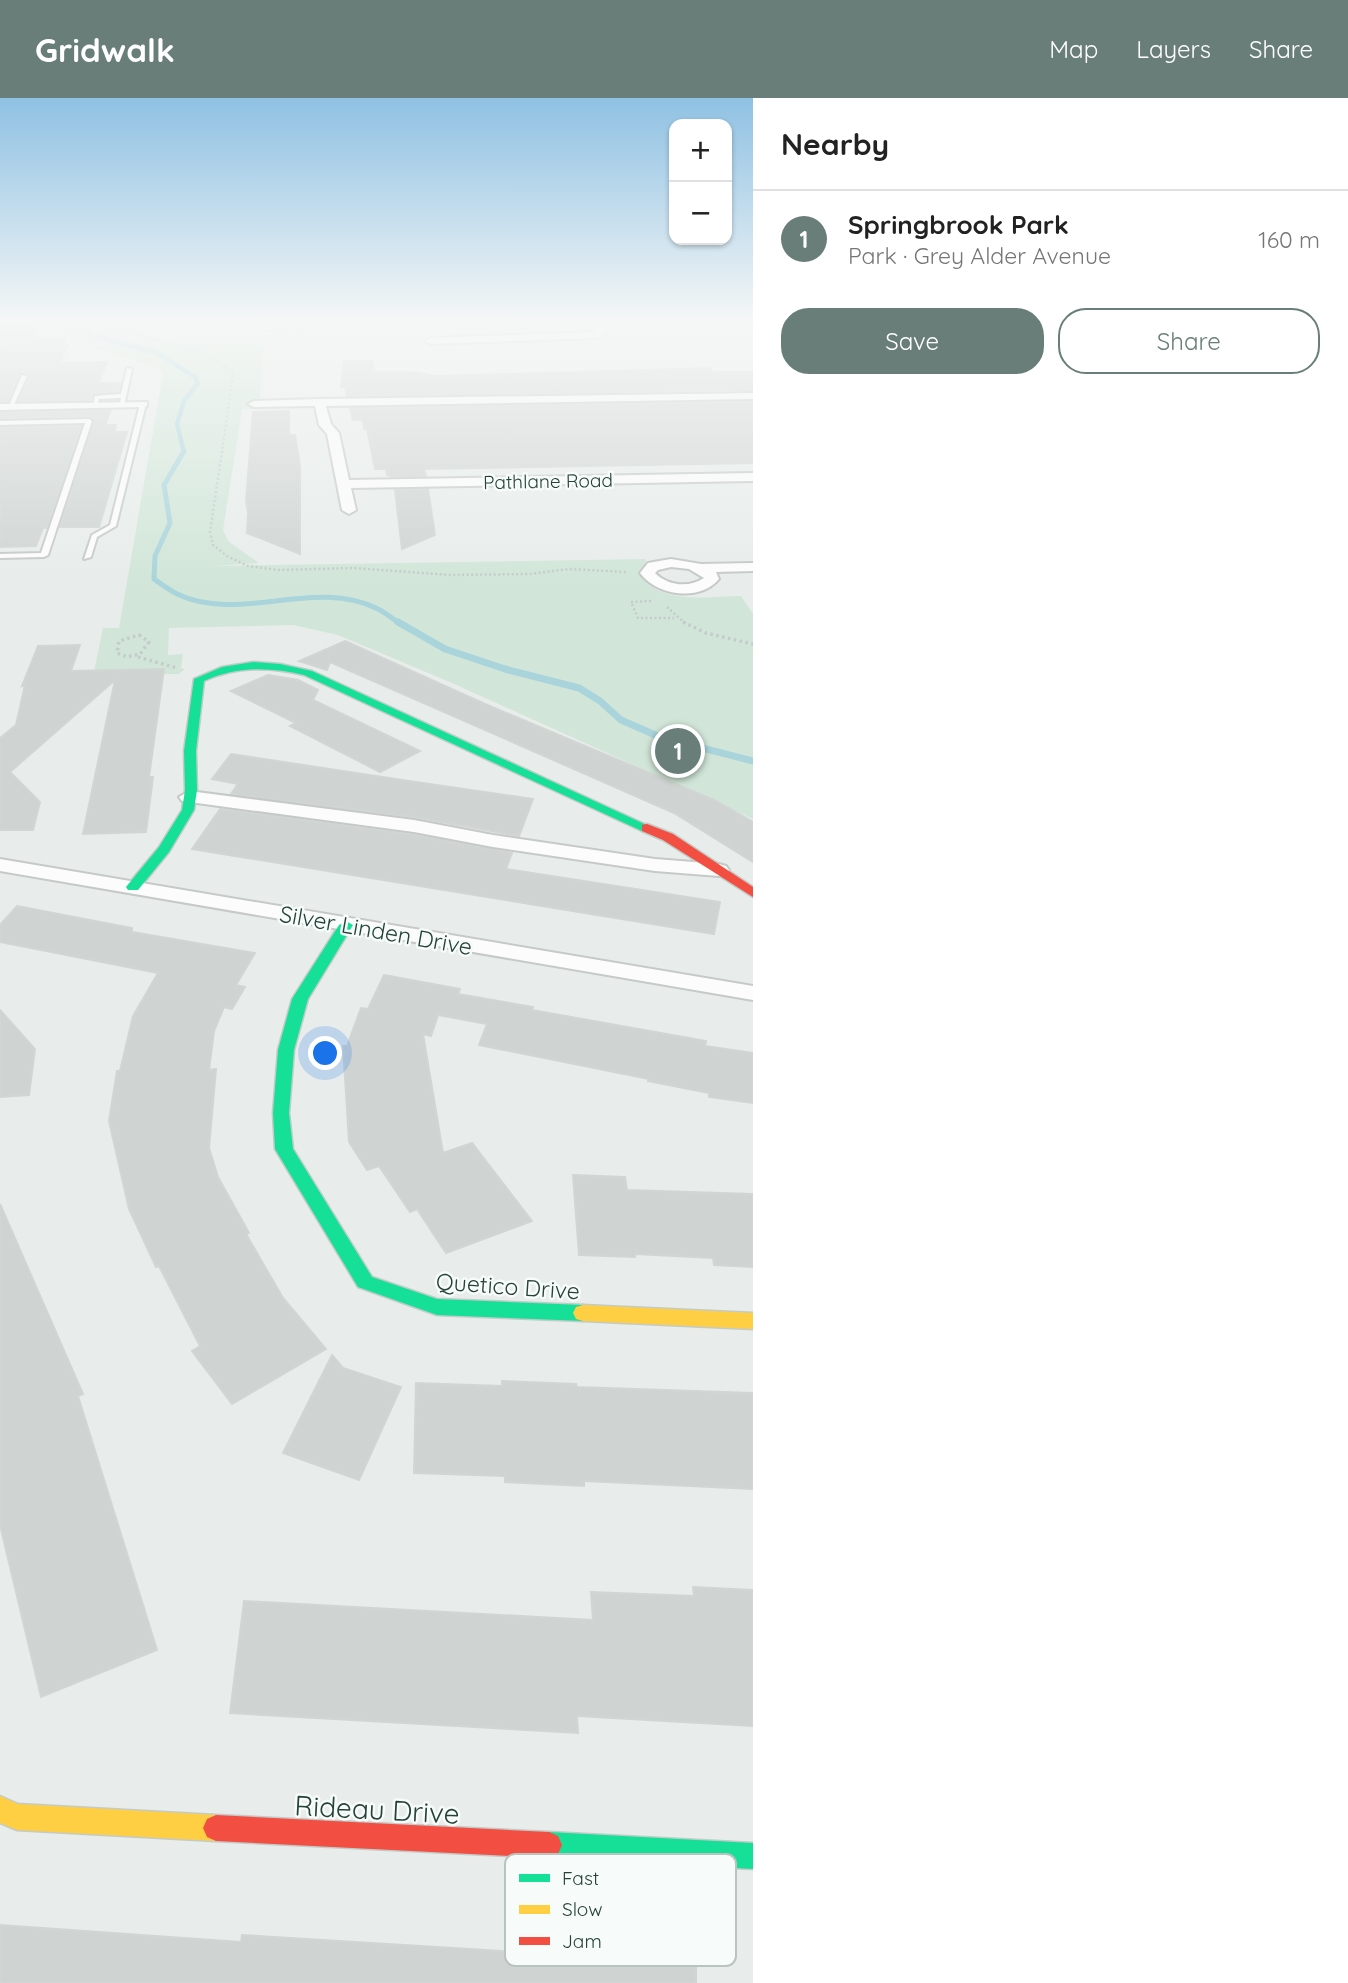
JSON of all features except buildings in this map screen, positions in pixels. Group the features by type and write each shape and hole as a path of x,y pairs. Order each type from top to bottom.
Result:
{"street":[{"path":"3,409 49,407"},
{"path":"320,407 325,425 333,433 349,510"},
{"name":"Pathlane Road","path":"343,484 753,477"},
{"path":"701,568 711,575 712,579 703,586 662,592 647,573 653,566 682,563 701,568 753,567"},
{"path":"133,887 176,831 188,810 190,751 199,679 211,671 231,666 287,666 308,673 633,820 668,837 753,892"},
{"path":"189,797 414,826 655,865 719,870"},
{"name":"Silver Linden Drive","path":"0,865 753,993"},
{"name":"Quetico Drive","path":"346,925 300,999 286,1050 281,1113 284,1149 365,1282 437,1307 753,1321"},
{"name":"Rideau Drive","path":"0,1809 18,1817 715,1854"}],"lane":[{"path":"66,422 71,407"},
{"path":"87,557 94,537 113,526 142,407"},
{"path":"0,423 89,421 44,555 0,556"}],"path":[{"path":"674,618 662,592 631,602 638,618 674,618 702,631 753,644"},
{"path":"138,656 146,650 149,642 147,639 131,635 119,640 116,650 120,655 138,656 188,670"}],"green space":[{"path":"157,407 259,407 242,409 223,530 229,542 259,563 209,566 646,559 642,577 662,592 687,597 741,596 753,614 753,819 452,683 338,635 293,625 169,628 168,655 183,654 181,668 185,669 179,674 163,674 163,669 94,671 103,628 119,628"}],"waterway":[{"path":"182,407 177,424 184,451"},
{"path":"184,451 164,485 170,523 155,556 154,579 177,594 201,602 226,604 328,597 354,600 378,609 400,624"},
{"path":"398,622 445,649 505,669 579,688 600,701 621,720 660,737 753,761"}],"traffic: fast":[{"path":"133,887 164,849 188,810 191,790 190,751 199,679 226,669 253,665 308,673 647,828"},
{"path":"346,925 300,999 286,1050 281,1113 284,1149 365,1282 437,1307 583,1313"},
{"path":"549,1845 716,1854"},
{"path":"736,1855 753,1856"}],"traffic: slow":[{"path":"583,1313 753,1321"},
{"path":"0,1809 17,1817 216,1828"}],"traffic: jam":[{"path":"647,828 668,837 753,893"},
{"path":"216,1828 549,1845"}],"place":[{"name":"Springbrook Park","path":"678,751"}]}
